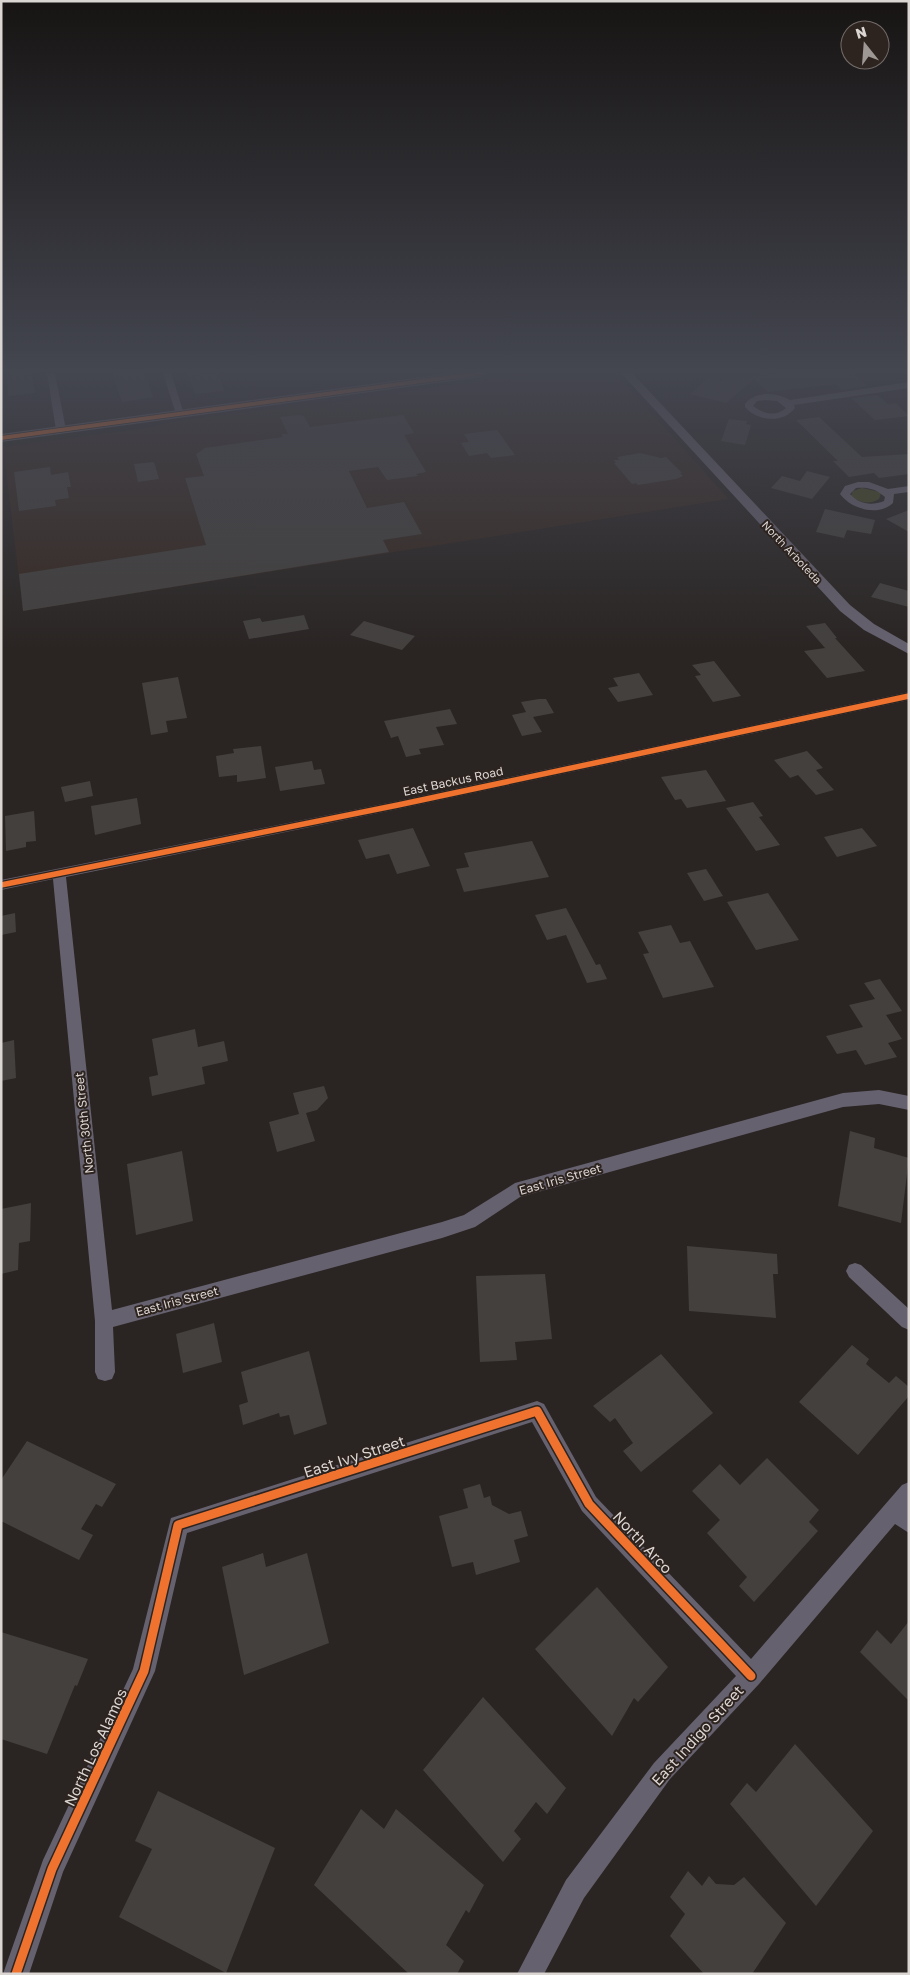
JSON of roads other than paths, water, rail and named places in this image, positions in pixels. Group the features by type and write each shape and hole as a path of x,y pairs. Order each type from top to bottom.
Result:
{"street":[{"name":"North Arboleda","path":"712,465 845,608 869,627 909,650"},
{"path":"887,492 909,489"},
{"name":"East Backus Road","path":"1,885 398,805 909,696"},
{"name":"North 30th Street","path":"59,873 104,1321 105,1372"},
{"name":"East Iris Street","path":"104,1321 442,1230 469,1221 515,1191 843,1100 879,1097 909,1103"},
{"path":"855,1271 909,1321"},
{"name":"East Ivy Street","path":"178,1525 537,1411"},
{"name":"North Arco","path":"537,1411 589,1504 751,1676"},
{"name":"East Indigo Street","path":"530,1974 576,1889 662,1771 904,1508"},
{"name":"North Los Alamos","path":"16,1974 52,1869 144,1671 178,1525"}]}
